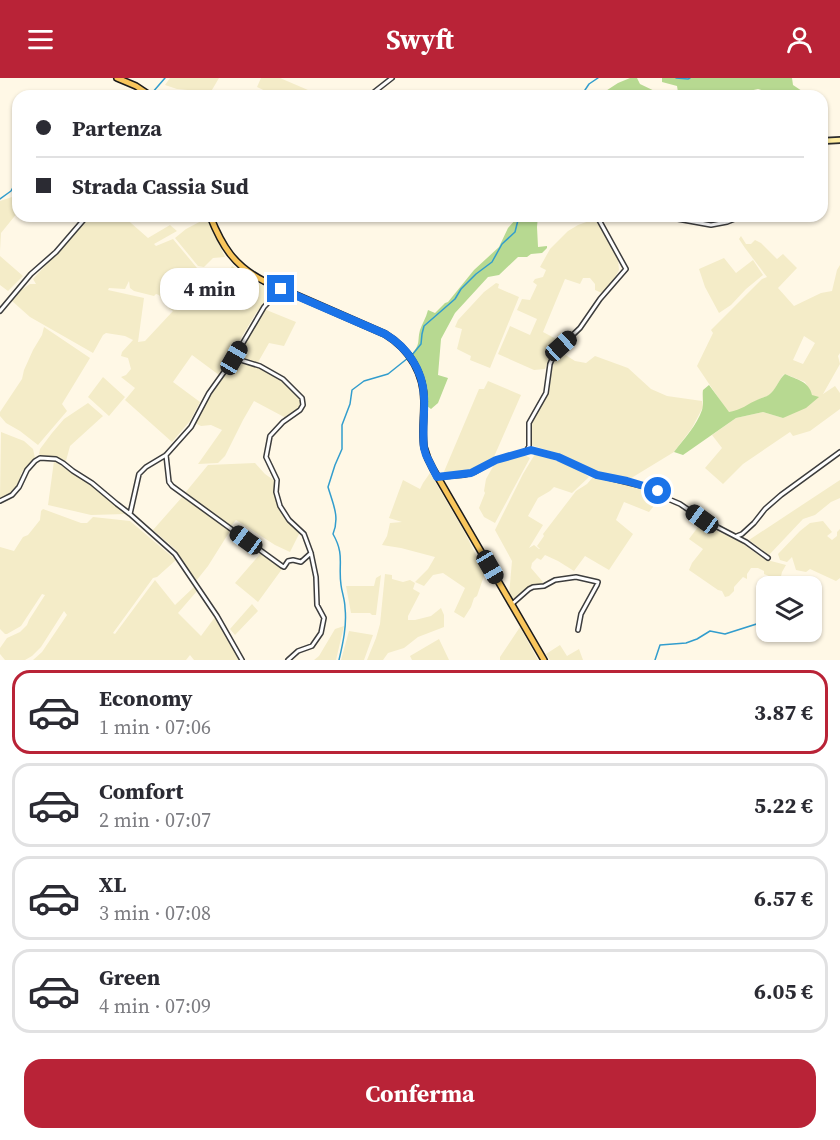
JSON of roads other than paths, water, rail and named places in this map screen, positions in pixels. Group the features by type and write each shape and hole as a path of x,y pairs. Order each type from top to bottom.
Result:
{"main road":[{"path":"117,78 142,90"},
{"path":"213,222 223,246 248,272 281,289 385,334 398,343 410,356 423,386 426,455 544,660"}],"street":[{"path":"377,90 392,78"},
{"path":"0,311 31,274 56,252 82,222"},
{"path":"527,450 529,423 546,393 552,357 580,328 600,299 626,269 601,222"},
{"path":"694,222 711,225 727,222"},
{"path":"130,514 139,474 146,466 166,454 192,427 209,393 234,358 264,307 281,289"},
{"path":"234,358 260,366 283,379 302,398 303,405 300,410 277,427 270,436 266,457 277,480 276,492 280,506 289,520 304,534 311,553 316,577 317,605 324,618 321,633 312,646 298,651 288,660"},
{"path":"437,477 475,472 496,460 531,450 558,457 597,475 654,489 702,519 750,544 768,558"},
{"path":"735,536 742,534 786,490 840,452"},
{"path":"166,454 169,482 172,486 282,566 284,567 288,561 301,562 311,553"},
{"path":"0,501 12,495 35,461 40,458 56,459 92,483 175,555 217,616 242,660"},
{"path":"512,604 529,589 544,586 555,580 576,577 598,582 581,615 578,630"}],"waterway":[{"path":"155,90 165,78"},
{"path":"585,90 598,78"},
{"path":"676,78 690,78"},
{"path":"0,199 12,189"},
{"path":"412,355 421,344 424,326 455,299 461,289 476,274 492,262 502,244 515,232 518,222"},
{"path":"339,660 344,634 345,602 341,588 339,548 333,534 336,516 328,487 342,449 342,425 350,404 352,390 364,381 388,374 408,358"},
{"path":"655,660 660,645 686,643 710,631 725,634 756,624"}]}
